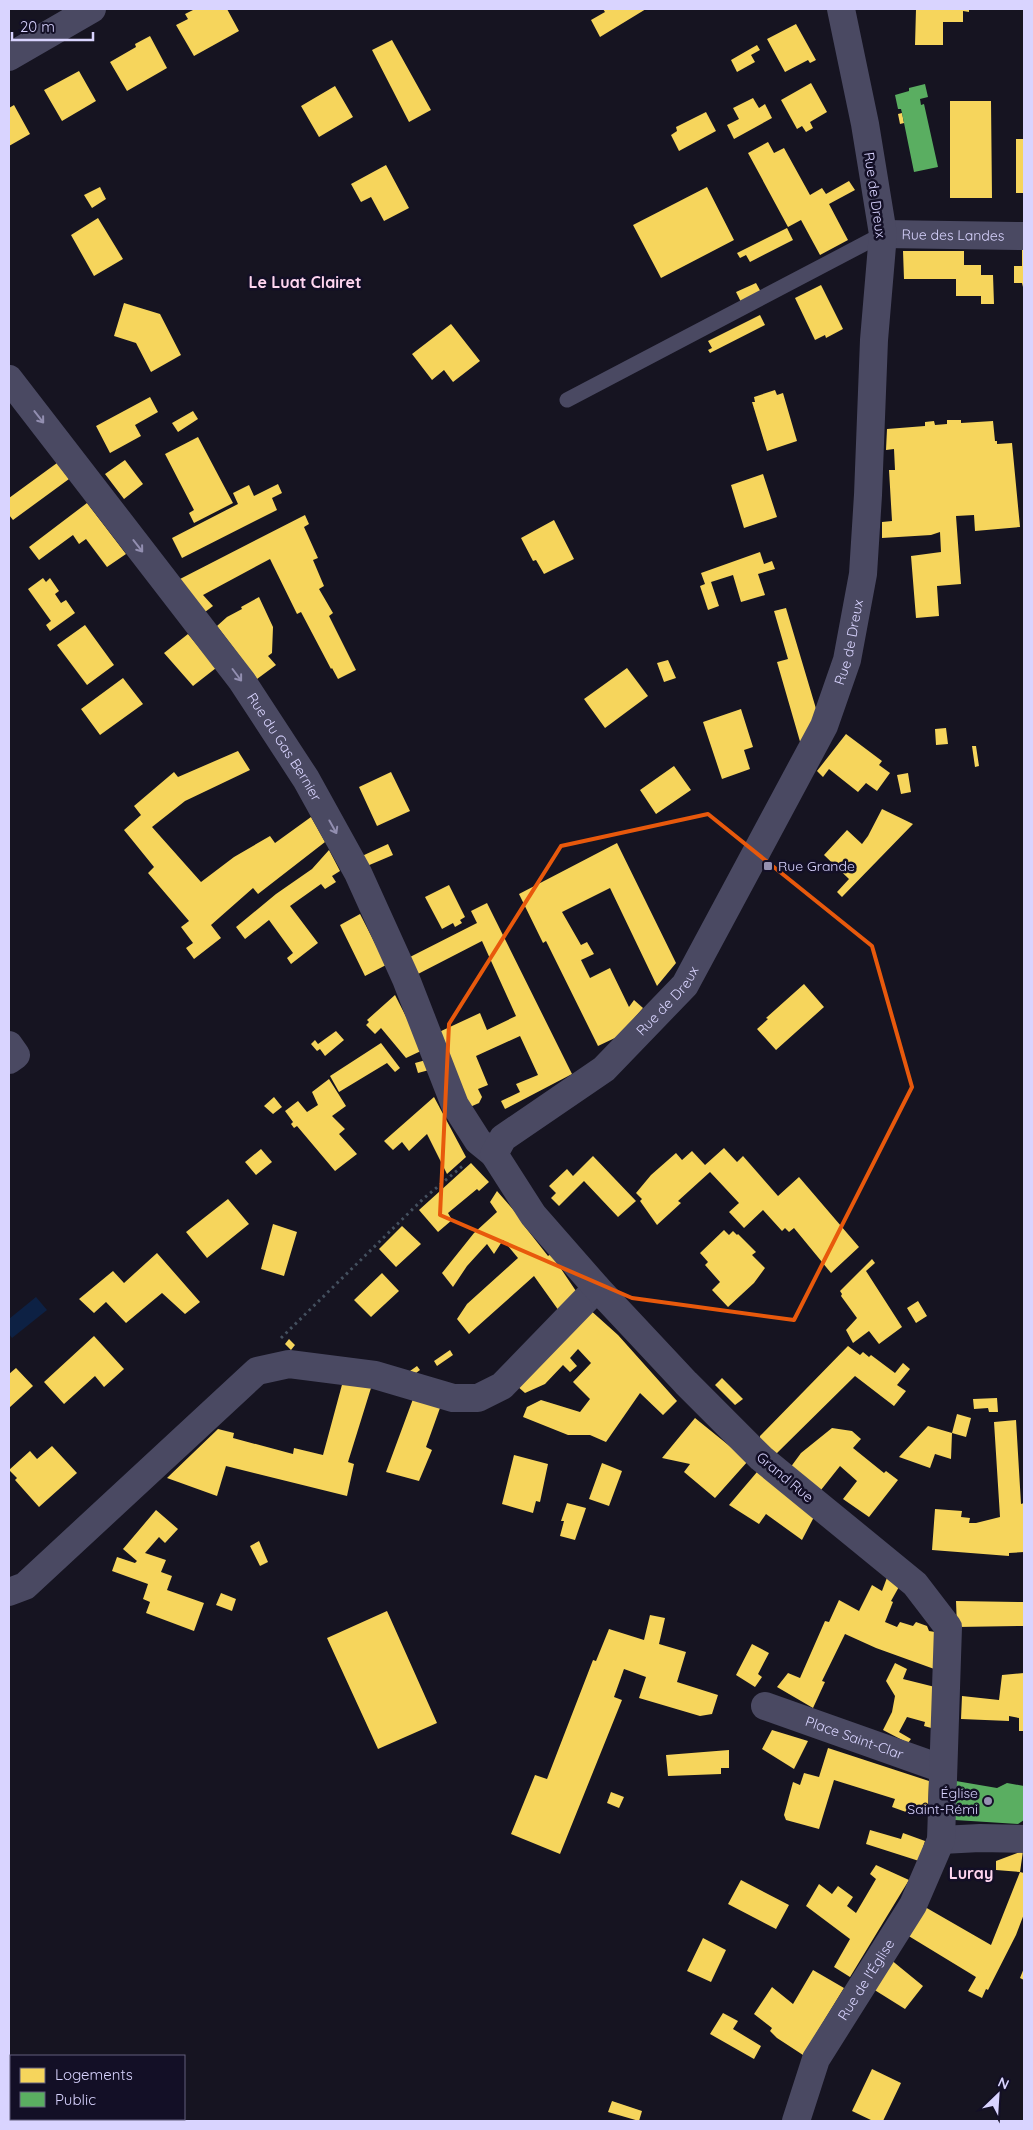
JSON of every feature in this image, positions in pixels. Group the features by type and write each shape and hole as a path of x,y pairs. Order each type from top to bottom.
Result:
{"street":[{"path":"9,57 92,9"},
{"name":"Rue de Dreux","path":"494,1154 503,1138 604,1069 685,985 824,726 847,660 863,574 874,340 883,234 865,124 841,9"},
{"name":"Rue des Landes","path":"883,234 1024,236"},
{"name":"Rue du Gas Bernier","path":"9,379 242,681 306,779 358,873 406,979 454,1105 478,1141 494,1154"},
{"path":"9,1046 16,1055 9,1060"},
{"name":"Grand Rue","path":"494,1154 533,1215 597,1288 686,1383 761,1458 915,1584 948,1627 941,1840"},
{"path":"17,1589 257,1371 289,1364 375,1375 454,1398 478,1398 502,1386 597,1288"},
{"name":"Place Saint-Clar","path":"765,1706 943,1769"},
{"path":"941,1840 980,1838 1024,1839"},
{"name":"Rue de l'Église","path":"796,2121 816,2059 913,1904 941,1840"}],"lane":[{"path":"567,400 883,234"}],"path":[{"path":"257,1371 284,1334 423,1199 472,1158 494,1154"}],"highlighted area":[{"path":"708,814 872,946 912,1087 794,1320 632,1298 440,1215 449,1024 561,846"}],"water":[{"path":"36,1297 47,1310 12,1338 9,1334 9,1319"}],"building: Logements":[{"path":"195,9 227,9 239,31 194,56 176,25 188,19 185,14"},
{"path":"603,9 646,9 600,37 591,20 605,12"},
{"path":"916,9 969,9 969,12 963,11 963,22 943,22 943,45 915,45"},
{"path":"796,24 816,60 810,63 808,60 785,72 767,39"},
{"path":"150,36 167,68 127,91 110,62 136,47 135,44"},
{"path":"392,40 431,110 409,122 372,50"},
{"path":"757,45 760,50 751,55 755,62 737,72 731,60"},
{"path":"79,71 96,101 62,121 44,90"},
{"path":"811,83 827,112 810,122 813,128 806,132 802,126 797,129 781,100"},
{"path":"335,86 353,117 319,137 301,106"},
{"path":"753,98 759,108 765,104 772,118 734,139 727,125 739,119 733,108"},
{"path":"950,101 991,101 992,198 950,198"},
{"path":"14,105 30,134 9,146 9,108"},
{"path":"706,112 716,131 679,151 671,135 677,131 676,127"},
{"path":"902,113 904,123 900,124 898,114"},
{"path":"1016,139 1024,139 1024,193 1016,193"},
{"path":"768,142 774,153 784,148 810,195 822,188 826,194 849,181 855,190 829,204 848,240 820,255 801,220 788,227 748,153"},
{"path":"386,165 409,208 384,221 371,197 361,202 351,184"},
{"path":"100,187 106,199 92,208 84,195"},
{"path":"707,187 734,240 661,278 633,225"},
{"path":"98,218 123,259 94,276 71,235"},
{"path":"787,228 793,240 750,262 746,255 740,258 737,253"},
{"path":"1022,250 1024,250 1024,287 1022,283 1014,283 1014,266 1022,266"},
{"path":"903,251 964,251 964,265 981,265 981,275 993,275 994,304 981,304 981,296 956,296 956,279 904,279"},
{"path":"756,283 762,294 742,304 736,292"},
{"path":"821,285 843,329 826,338 825,335 815,340 795,298"},
{"path":"124,303 160,314 181,355 151,372 136,343 114,336"},
{"path":"760,315 765,325 710,353 708,350 712,348 708,341"},
{"path":"451,324 480,361 453,382 444,370 432,380 412,354"},
{"path":"775,390 777,395 783,393 797,441 767,451 752,402 755,402 754,397"},
{"path":"150,397 158,412 135,425 141,436 110,453 96,426"},
{"path":"193,411 198,419 178,432 172,423"},
{"path":"947,420 961,420 961,423 993,421 997,444 1012,443 1020,527 975,531 974,515 956,516 961,584 937,586 939,616 916,618 911,556 941,552 940,532 931,535 882,538 882,522 892,521 889,470 895,470 894,449 886,450 887,429 925,426 925,422 934,421 935,425 947,424"},
{"path":"198,437 233,503 194,523 189,513 194,510 165,454"},
{"path":"125,460 143,484 124,499 105,474"},
{"path":"57,463 69,479 13,520 9,515 9,498"},
{"path":"763,474 777,517 744,528 731,485"},
{"path":"278,484 282,493 272,498 277,510 182,558 172,538 238,504 233,493 249,485 254,496"},
{"path":"87,503 126,554 107,567 86,539 79,544 73,535 39,560 29,547"},
{"path":"305,515 309,524 304,527 318,558 313,560 324,586 319,589 333,613 329,616 356,670 338,679 301,612 297,614 270,559 203,595 213,606 205,612 180,579"},
{"path":"554,520 574,559 544,574 536,560 533,561 521,538"},
{"path":"760,552 764,564 772,561 775,569 758,574 765,595 741,602 733,575 711,582 719,606 708,610 700,586 705,584 701,573"},
{"path":"43,578 46,582 50,578 59,591 55,594 61,603 66,600 75,613 50,631 46,625 51,621 28,589"},
{"path":"259,597 273,627 272,653 268,656 276,665 257,679 217,626 227,617 242,609 241,607"},
{"path":"786,608 817,712 801,745 777,662 788,659 774,611"},
{"path":"85,625 114,665 87,685 57,645"},
{"path":"188,634 216,668 193,686 164,653"},
{"path":"668,660 676,678 664,682 657,663"},
{"path":"627,668 648,696 605,728 584,699"},
{"path":"123,678 143,704 100,735 81,709"},
{"path":"741,709 753,747 744,750 750,769 722,779 703,722"},
{"path":"946,728 948,744 936,745 935,729"},
{"path":"846,734 882,761 879,765 890,773 877,791 866,783 858,792 829,769 823,777 817,771"},
{"path":"972,746 976,746 979,766 975,767"},
{"path":"238,751 250,770 185,801 152,827 201,882 234,857 270,836 275,843 311,817 325,842 258,894 253,888 211,925 221,938 194,959 186,948 193,943 181,927 189,921 148,873 154,867 124,830 141,815 134,806 174,772 178,777"},
{"path":"674,766 691,790 656,814 640,790"},
{"path":"391,772 410,811 377,826 359,787"},
{"path":"908,773 911,792 901,794 897,775"},
{"path":"882,809 913,824 842,897 837,892 849,879 824,855 847,830 862,844"},
{"path":"617,843 676,963 657,986 610,888 562,912 581,945 587,942 594,954 581,960 590,978 610,968 629,1007 634,1000 643,1008 619,1036 598,1046 546,941 543,943 519,894"},
{"path":"388,844 393,855 367,866 362,856"},
{"path":"329,850 340,871 332,876 336,882 325,889 321,884 290,906 318,943 291,964 287,958 293,953 269,920 245,939 236,927 276,894 312,869"},
{"path":"449,885 465,917 460,920 462,923 455,927 453,923 442,929 425,897"},
{"path":"487,903 572,1074 505,1109 501,1101 520,1092 516,1084 538,1075 520,1036 476,1056 488,1085 478,1089 482,1097 479,1103 470,1107 439,1032 480,1013 487,1030 516,1016 482,941 416,975 408,958 477,923 471,911"},
{"path":"360,914 386,965 365,976 340,925"},
{"path":"804,984 824,1007 776,1050 757,1029 768,1019 766,1018"},
{"path":"395,995 423,1050 406,1058 381,1028 375,1034 366,1025 369,1022 367,1020"},
{"path":"336,1031 344,1040 325,1056 320,1049 317,1051 311,1044 315,1040 318,1044"},
{"path":"381,1043 400,1068 395,1072 387,1063 339,1092 330,1076"},
{"path":"426,1060 429,1070 418,1073 415,1063"},
{"path":"329,1079 346,1106 332,1116 345,1129 339,1134 357,1154 335,1171 297,1126 294,1128 291,1124 293,1122 285,1111 298,1101 307,1112 318,1105 312,1092"},
{"path":"274,1097 282,1107 273,1114 264,1106"},
{"path":"434,1097 466,1157 447,1174 427,1134 409,1151 402,1142 393,1150 384,1141"},
{"path":"724,1148 737,1162 743,1156 778,1196 799,1177 859,1247 831,1273 794,1228 789,1232 785,1228 782,1231 763,1210 744,1228 729,1212 739,1203 710,1172 678,1201 681,1203 657,1225 640,1201 642,1199 636,1193 651,1175 676,1153 682,1160 692,1151 705,1165"},
{"path":"261,1149 272,1162 256,1175 245,1162"},
{"path":"593,1156 636,1201 618,1217 584,1181 559,1206 551,1198 556,1193 549,1186 567,1169 573,1176"},
{"path":"471,1163 489,1182 479,1191 477,1189 448,1213 452,1220 438,1232 419,1210"},
{"path":"497,1191 524,1222 522,1223 548,1256 551,1254 578,1294 559,1311 534,1276 469,1334 457,1319 467,1304 518,1258 503,1240 494,1254 487,1244 467,1266 453,1287 442,1273 474,1233 497,1212 490,1202"},
{"path":"228,1199 249,1224 207,1258 186,1232"},
{"path":"273,1224 297,1232 284,1276 261,1269"},
{"path":"402,1226 421,1244 396,1267 379,1249"},
{"path":"724,1230 729,1235 733,1231 738,1234 756,1252 752,1255 765,1268 754,1283 728,1307 712,1290 720,1282 705,1265 708,1262 700,1253"},
{"path":"157,1253 200,1302 185,1314 162,1293 126,1323 106,1302 94,1313 79,1299 113,1271 124,1283"},
{"path":"872,1259 875,1263 866,1271 902,1327 879,1344 869,1331 853,1343 846,1330 857,1318 841,1296 840,1291"},
{"path":"382,1273 399,1291 371,1317 354,1300"},
{"path":"918,1301 927,1316 916,1323 907,1308"},
{"path":"589,1309 618,1335 677,1401 663,1415 640,1393 606,1442 590,1435 568,1435 523,1417 527,1407 541,1400 580,1412 590,1399 573,1382 591,1363 578,1349 570,1358 577,1366 570,1372 563,1365 545,1384 525,1393 516,1385"},
{"path":"94,1336 124,1369 104,1387 95,1376 64,1404 44,1382"},
{"path":"289,1339 295,1345 291,1350 285,1344"},
{"path":"848,1346 860,1355 863,1352 869,1357 871,1355 895,1373 903,1363 910,1369 897,1385 906,1391 894,1406 855,1376 776,1454 760,1439 760,1436"},
{"path":"450,1350 453,1355 437,1366 434,1361"},
{"path":"417,1366 420,1370 416,1373 410,1371"},
{"path":"16,1368 33,1386 9,1408 9,1374"},
{"path":"722,1378 743,1399 735,1405 715,1385"},
{"path":"343,1381 371,1388 348,1462 354,1464 347,1496 226,1466 217,1496 167,1478 218,1429 234,1433 233,1438 293,1454 294,1448 323,1455"},
{"path":"997,1398 998,1412 989,1412 988,1408 974,1409 973,1399"},
{"path":"413,1399 440,1408 426,1447 432,1450 419,1481 386,1472"},
{"path":"957,1414 971,1418 966,1437 952,1433"},
{"path":"695,1418 748,1461 715,1498 684,1472 690,1464 662,1458"},
{"path":"1016,1420 1021,1504 1024,1503 1024,1552 1009,1553 1009,1556 932,1550 935,1509 962,1511 961,1517 970,1518 969,1523 1000,1517 994,1422"},
{"path":"928,1426 952,1433 951,1459 935,1454 930,1468 899,1457"},
{"path":"832,1428 852,1431 861,1439 853,1448 884,1473 886,1471 898,1480 869,1517 843,1499 857,1481 840,1466 821,1490 790,1468 801,1453"},
{"path":"52,1446 77,1473 39,1507 15,1480 17,1478 9,1470 30,1451 37,1459"},
{"path":"514,1455 548,1464 540,1502 536,1501 533,1513 502,1504"},
{"path":"602,1463 622,1471 609,1506 589,1499"},
{"path":"757,1472 814,1517 802,1540 766,1514 759,1524 729,1505"},
{"path":"567,1503 586,1508 575,1540 560,1536 564,1521 561,1521"},
{"path":"156,1510 178,1529 165,1543 159,1537 145,1553 166,1560 161,1572 172,1576 167,1590 204,1603 194,1631 146,1613 150,1602 143,1599 148,1584 112,1571 117,1557 135,1563 137,1561 123,1549"},
{"path":"259,1541 268,1562 260,1566 250,1546"},
{"path":"888,1575 900,1585 891,1601 893,1602 885,1622 897,1627 900,1622 913,1626 916,1622 927,1626 929,1631 935,1632 937,1670 876,1648 845,1634 822,1681 825,1682 813,1708 777,1687 788,1673 800,1678 825,1621 829,1622 839,1600 859,1611 872,1585 882,1591"},
{"path":"221,1593 236,1599 232,1611 216,1605"},
{"path":"956,1601 1024,1602 1024,1626 957,1627"},
{"path":"387,1611 437,1723 378,1749 327,1638"},
{"path":"650,1615 665,1618 659,1644 686,1652 677,1682 718,1695 712,1714 700,1716 639,1698 646,1677 624,1669 614,1697 622,1700 560,1854 511,1834 535,1775 547,1779 593,1660 596,1661 609,1629 644,1640"},
{"path":"752,1644 769,1653 758,1674 762,1677 755,1687 736,1675"},
{"path":"895,1663 907,1669 903,1679 939,1688 935,1729 924,1726 925,1722 907,1717 899,1732 911,1739 908,1743 883,1730 892,1712 895,1696 886,1681"},
{"path":"1024,1673 1024,1731 1019,1731 1019,1718 1009,1716 1009,1721 961,1719 962,1696 999,1700 1002,1675"},
{"path":"772,1730 808,1741 794,1769 762,1749"},
{"path":"828,1748 929,1781 928,1810 909,1804 906,1812 892,1807 895,1799 834,1780 819,1829 786,1820 784,1815 793,1782 800,1785 804,1773 819,1777"},
{"path":"729,1750 729,1768 721,1768 721,1774 668,1776 666,1755"},
{"path":"611,1792 624,1797 619,1808 607,1803"},
{"path":"870,1830 901,1839 903,1833 925,1841 919,1861 866,1844"},
{"path":"1023,1851 1020,1872 996,1870 996,1861"},
{"path":"876,1865 909,1880 850,1977 834,1967 850,1939 806,1906 819,1884 832,1894 838,1886 853,1897 847,1906 856,1913 876,1879 870,1874"},
{"path":"1020,1872 1024,1873 1024,1914 1016,1935 982,1998 968,1991 976,1977 907,1935 925,1907 991,1945"},
{"path":"741,1880 789,1905 776,1929 728,1904"},
{"path":"703,1938 726,1950 711,1982 687,1971"},
{"path":"890,1959 923,1986 905,2009 873,1989"},
{"path":"1024,1968 1024,1980 1020,1978"},
{"path":"813,1970 844,1988 803,2055 777,2038 770,2031 772,2028 754,2014 772,1987 793,2004"},
{"path":"723,2013 738,2021 733,2029 761,2046 754,2059 710,2034"},
{"path":"872,2069 901,2083 883,2121 873,2121 852,2111"},
{"path":"612,2101 642,2111 639,2121 608,2112"}],"building: Public":[{"path":"925,84 928,97 920,99 921,105 924,104 938,167 914,172 902,113 901,109 898,109 895,95 909,91 909,88"},
{"name":"Église Saint-Rémi","path":"956,1781 997,1788 1007,1783 1024,1786 1024,1820 1018,1824 955,1820"}],"place":[{"name":"Rue Grande","path":"768,866"},
{"name":"Église Saint-Rémi","path":"988,1801"}],"district":[{"name":"Le Luat Clairet","path":"305,282"},
{"name":"Luray","path":"971,1873"}]}
